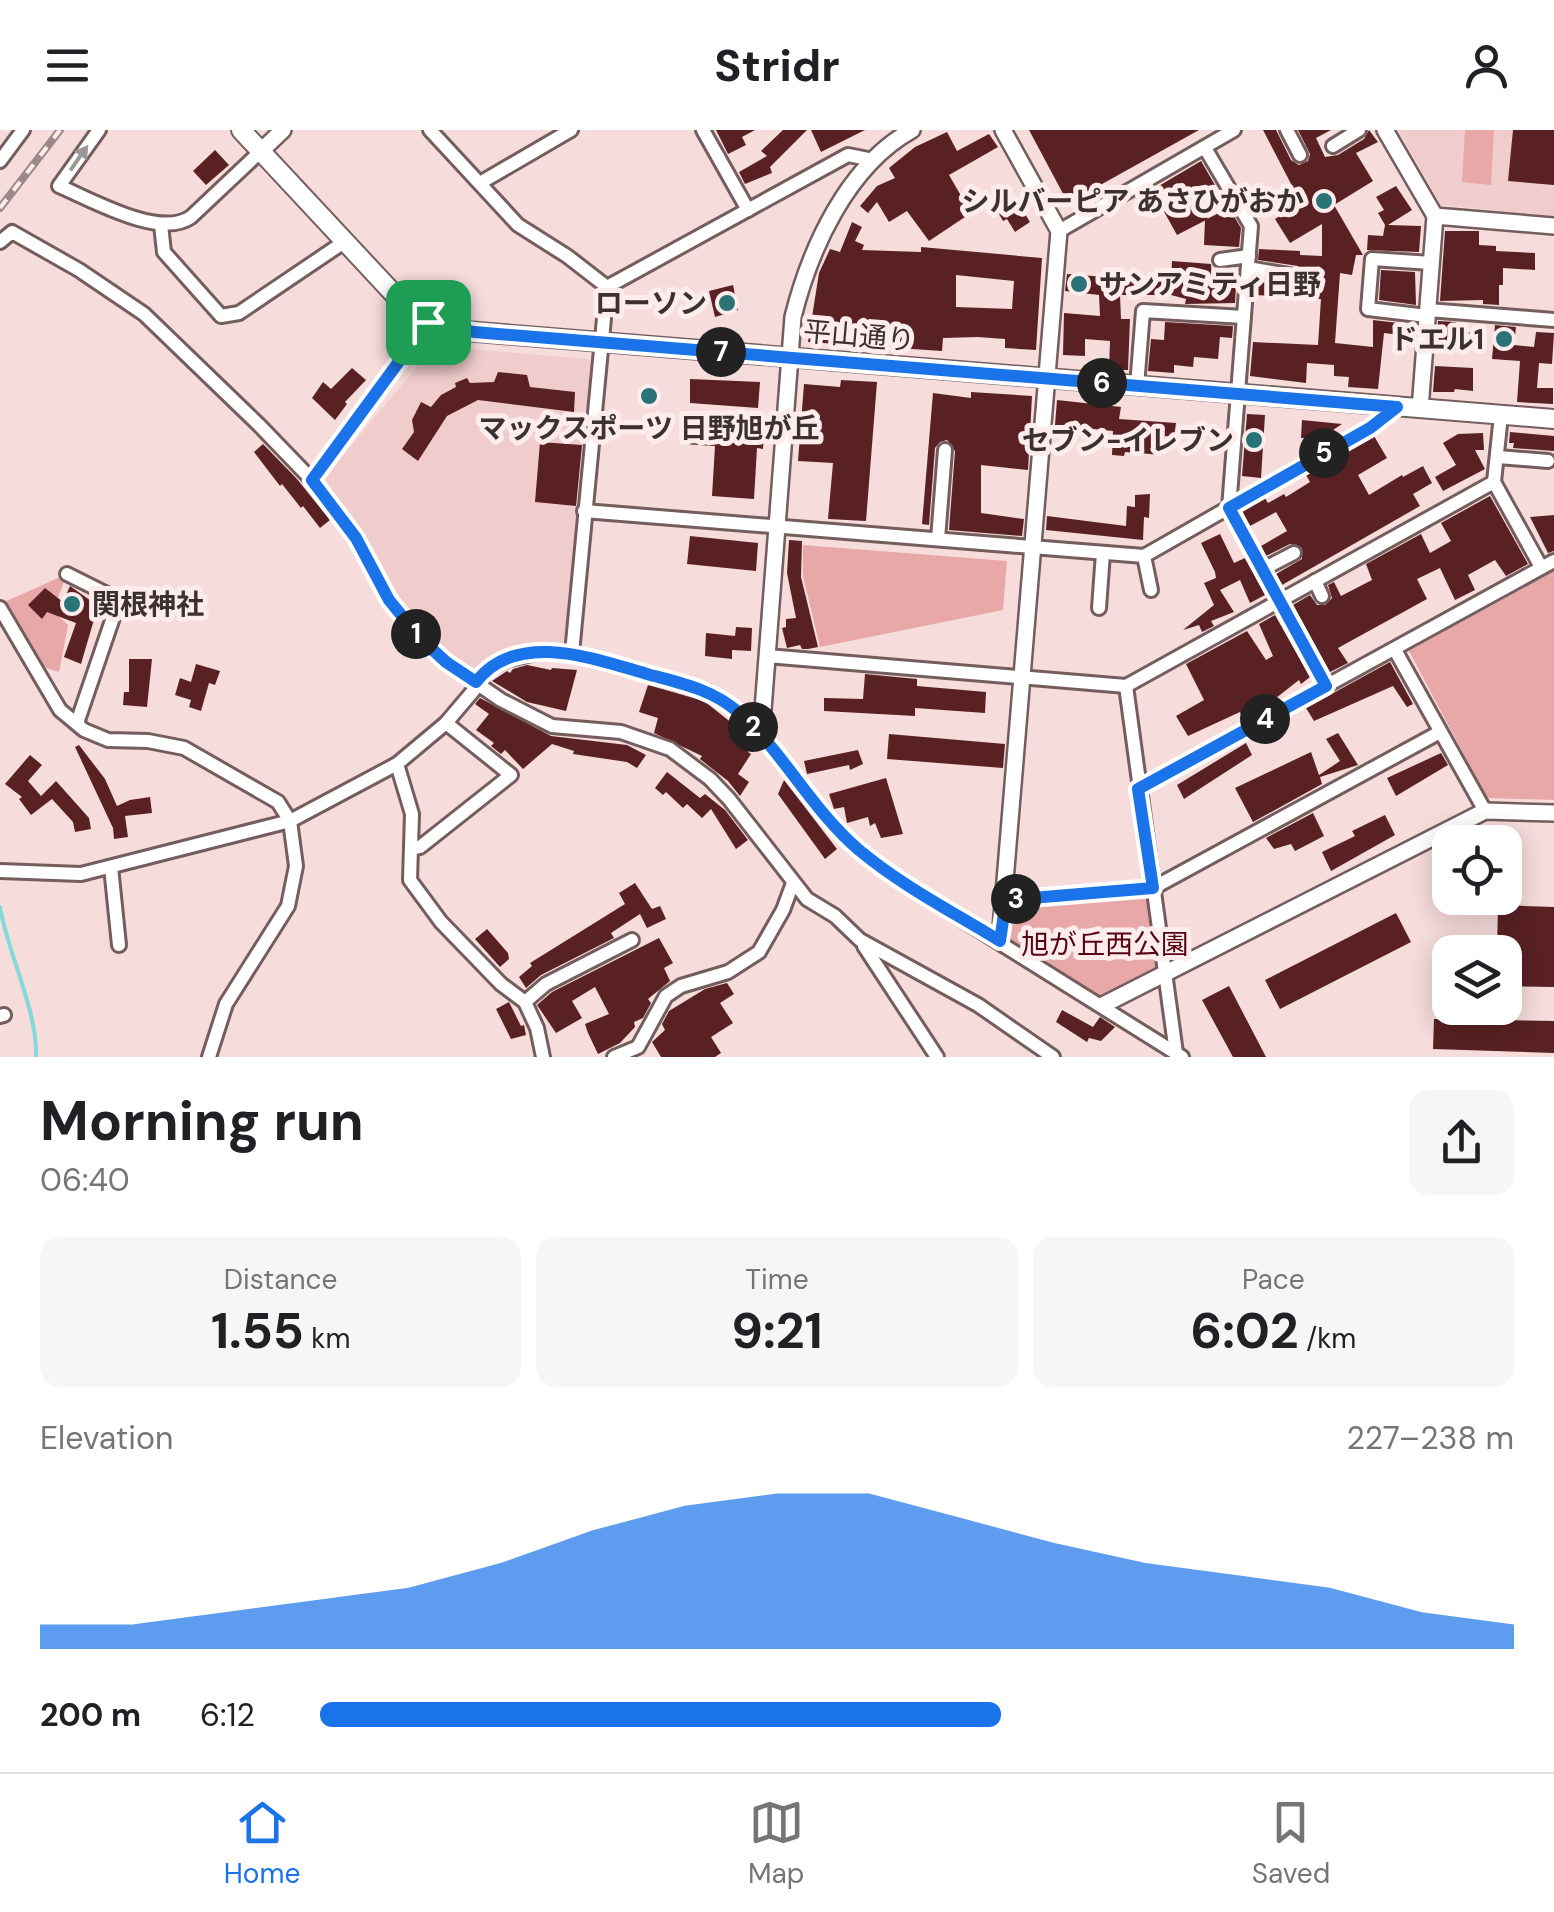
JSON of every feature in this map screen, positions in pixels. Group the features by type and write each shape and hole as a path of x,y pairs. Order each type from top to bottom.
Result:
{"main road":[{"name":"平山通り","path":"241,130 406,307 428,322 474,332 1554,420"}],"street":[{"path":"0,161 23,130"},
{"path":"98,130 59,186 161,225 181,224 284,130"},
{"path":"430,130 518,225 607,286"},
{"path":"480,183 571,130"},
{"path":"703,130 748,210"},
{"path":"761,736 793,317 822,232 873,160 912,130"},
{"path":"1000,941 1059,231 1003,130"},
{"path":"1059,231 1234,130"},
{"path":"1288,130 1300,155"},
{"path":"1333,146 1358,130"},
{"path":"1385,130 1435,216 1420,408"},
{"path":"1205,148 1251,226 1229,508 1326,686"},
{"path":"607,286 848,155 873,160"},
{"path":"1435,216 1554,226"},
{"path":"161,225 164,252 221,316 239,313 344,242"},
{"path":"0,242 12,232 79,270 144,314 312,480 356,538 389,600 446,662 535,720 552,726 621,732 670,749 710,779 807,899 835,916 860,940 937,1057"},
{"path":"1432,264 1372,259 1368,309 1554,320"},
{"path":"1220,260 1249,262 1295,276"},
{"path":"572,653 607,286"},
{"path":"1137,386 1143,311 1244,317"},
{"path":"312,480 428,322"},
{"path":"584,511 1144,556 1370,428 1397,407"},
{"path":"1138,789 1548,564 1494,482 1501,415"},
{"path":"938,539 945,450"},
{"path":"1498,457 1548,461"},
{"path":"767,656 1126,686 1494,482"},
{"path":"1099,608 1103,553"},
{"path":"1263,569 1294,553"},
{"path":"1144,556 1151,590"},
{"path":"67,574 118,600 77,723"},
{"path":"1315,582 1322,596"},
{"path":"0,608 60,710 84,730 108,740 148,741 184,748 278,802 290,821 296,866 288,906 226,1004 208,1057"},
{"path":"1394,650 1485,811"},
{"path":"0,871 81,874 290,821 397,764 446,723 486,670 506,660 540,652 572,653 708,692 739,713 761,736 829,821 858,849 1179,1055"},
{"path":"1126,686 1164,972 1179,1055"},
{"path":"414,848 511,775 446,723"},
{"path":"1006,900 1153,888 1440,732"},
{"path":"397,764 412,814 414,848 408,859 410,880 423,900 502,984 525,1002 537,1028 543,1057"},
{"path":"1103,1006 1485,811 1554,813"},
{"path":"111,867 119,945"},
{"path":"614,1057 638,1048 666,996 681,986 728,972 759,952 793,883"},
{"path":"525,1002 546,984 632,940"},
{"path":"860,940 978,1004 1053,1057"}],"shaded area":[{"path":"1398,130 1554,130 1554,216 1441,205"},
{"path":"457,348 588,359 591,363 568,642 562,647 541,645 495,657 477,668 465,668 444,654 397,593 364,536 323,479 421,362"}],"green space":[{"path":"1465,130 1494,130 1491,185 1462,182"},
{"path":"803,545 1007,561 1003,610 820,647 803,576"},
{"path":"1554,571 1554,800 1487,798 1409,651"},
{"path":"67,574 53,611 68,625 59,672 31,663 0,604"},
{"name":"旭が丘西公園","path":"1153,888 1164,972 1103,1005 1000,941 1006,900"}],"building":[{"path":"716,130 755,130 742,137 746,145 728,154"},
{"path":"783,130 807,130 770,167 772,173 745,184 739,172 767,156 761,151"},
{"path":"811,130 865,130 821,152"},
{"path":"1029,130 1199,130 1068,203"},
{"path":"1263,130 1276,130 1291,160 1299,165 1308,161 1310,154 1298,130 1331,130 1316,138 1325,157 1338,155 1364,139 1369,130 1378,142 1356,153 1373,181 1334,205 1363,255 1356,255 1352,275 1340,273 1335,343 1373,347 1373,320 1415,325 1415,333 1409,336 1384,333 1378,389 1348,387 1349,377 1334,376 1334,365 1307,363 1306,383 1250,376 1253,342 1318,345 1321,299 1256,295 1257,280 1294,286 1305,277 1298,266 1258,260 1259,249 1322,256 1322,224 1290,243 1275,219 1301,203"},
{"path":"1513,130 1554,130 1554,185 1508,181"},
{"path":"947,132 957,151 989,134 998,147 949,175 971,213 929,241 907,211 889,222 877,202 868,213 860,206 877,186 895,178 889,168 915,147"},
{"path":"215,150 229,165 206,185 193,171"},
{"path":"1201,161 1215,185 1196,195 1208,219 1177,235 1152,190"},
{"path":"1396,186 1412,210 1388,225 1421,226 1419,252 1367,250 1368,235 1383,236 1385,225 1378,213 1384,210 1376,197"},
{"path":"1014,196 1030,222 1015,232 995,207"},
{"path":"1229,208 1241,228 1239,247 1204,245 1205,220"},
{"path":"852,222 862,227 855,241 864,245 862,250 921,252 921,247 1042,258 1036,350 1005,348 1005,339 978,337 943,338 942,351 808,342 819,273 830,249 840,252","holes":["956,275 1014,281 1012,309 956,307"]},
{"path":"1445,231 1479,231 1479,245 1496,246 1496,251 1535,253 1535,270 1503,268 1499,305 1483,304 1483,300 1440,301"},
{"path":"1172,261 1211,264 1212,284 1236,286 1235,303 1185,304 1186,299 1171,295 1120,295 1121,319 1130,319 1128,370 1109,370 1110,341 1085,339 1085,356 1063,355 1064,313 1100,316 1099,295 1065,291 1067,274 1171,282"},
{"path":"1381,270 1415,272 1416,305 1379,300"},
{"path":"733,285 738,310 715,317 709,291"},
{"path":"1438,321 1456,322 1456,332 1473,332 1473,349 1436,349"},
{"path":"1165,322 1233,326 1232,338 1220,337 1218,359 1194,357 1193,367 1174,365 1174,373 1148,371 1151,339 1164,340"},
{"name":"ドエル1","path":"1495,325 1516,327 1514,345 1534,347 1536,332 1554,333 1552,364 1539,363 1537,388 1553,388 1553,404 1517,402 1520,361 1492,359"},
{"path":"1435,366 1473,368 1473,391 1433,392"},
{"path":"352,368 366,380 345,402 335,420 312,398 323,382 331,389"},
{"path":"498,372 527,375 530,387 575,392 574,412 478,400 447,416 418,461 402,449 414,432 412,420 421,402 431,407 441,395 456,387 455,383 467,378 470,383 494,382"},
{"path":"690,379 760,382 758,408 690,403"},
{"path":"841,380 877,382 866,521 828,519 833,463 798,461 804,384 840,387"},
{"path":"971,392 1032,396 1028,470 981,465 981,513 1024,519 1022,536 949,530 955,451 947,440 935,448 929,525 922,524 933,393 971,398"},
{"path":"1057,400 1121,407 1119,419 1176,423 1174,437 1165,436 1163,455 1112,455 1113,431 1055,425"},
{"path":"1247,414 1265,415 1261,478 1242,476"},
{"path":"1302,420 1342,424 1321,438 1301,438"},
{"path":"684,425 764,430 763,449 757,448 754,499 712,496 715,446 684,444"},
{"path":"1510,432 1554,436 1554,451 1513,448 1514,443 1509,443"},
{"path":"1483,433 1484,450 1475,450 1485,469 1443,491 1435,477 1456,465 1443,443 1458,434"},
{"path":"1374,436 1387,458 1358,475 1369,495 1423,466 1432,483 1413,494 1420,506 1282,585 1276,574 1302,559 1302,548 1290,544 1266,556 1261,546 1287,531 1276,512 1250,526 1242,511 1265,498 1268,503 1284,494 1286,497 1310,482 1306,475"},
{"path":"540,442 582,445 576,506 535,502"},
{"path":"263,444 330,520 320,528 254,452"},
{"path":"1150,494 1143,540 1046,530 1047,516 1126,526 1127,506 1135,507 1135,495"},
{"path":"1490,496 1528,564 1506,576 1495,560 1468,575 1475,590 1455,600 1440,568 1417,579 1427,599 1338,648 1348,663 1330,672 1293,605 1310,595 1317,605 1325,605 1332,598 1328,585 1334,582 1341,596 1372,580 1366,564 1421,534 1430,553 1451,541 1441,523"},
{"path":"1554,515 1554,551 1548,553 1530,517"},
{"path":"1220,534 1234,563 1245,558 1265,595 1250,603 1240,580 1220,590 1234,612 1211,621 1214,626 1202,632 1199,625 1183,630 1214,605 1204,583 1216,578 1215,572 1201,543"},
{"path":"690,536 758,543 756,571 687,564"},
{"path":"789,540 802,541 801,577 818,647 787,648 782,628 786,627 786,619 796,618 787,573"},
{"path":"70,586 101,608 81,664 64,657 76,623 47,612 42,619 28,605 45,588 63,602"},
{"path":"1275,615 1310,677 1242,716 1240,712 1188,736 1176,716 1204,700 1186,664 1247,631 1266,660 1273,656 1259,624"},
{"path":"736,627 752,628 751,651 732,650 732,659 705,656 706,633 735,636"},
{"path":"129,659 152,659 147,707 123,705 124,692 129,692"},
{"path":"1390,662 1413,704 1407,707 1393,686 1314,721 1306,708"},
{"path":"196,664 220,671 215,685 209,683 201,711 189,707 191,700 175,695 180,678 191,682"},
{"path":"527,665 577,670 566,711 527,702 492,681"},
{"path":"865,674 917,679 917,686 986,692 985,713 915,708 915,716 824,711 824,698 863,699"},
{"path":"648,685 704,701 747,735 751,754 738,774 749,782 740,796 700,759 702,756 654,733 658,718 639,712"},
{"path":"480,698 551,736 627,745 646,755 637,768 627,762 573,754 574,751 552,744 523,769 505,750 501,754 491,746 494,743 476,730 489,714 475,704"},
{"path":"1338,733 1358,765 1320,777 1322,784 1253,822 1235,788 1311,752 1319,775 1340,761 1326,739"},
{"path":"889,734 1005,744 1003,768 887,759"},
{"path":"1246,743 1252,755 1184,799 1177,785"},
{"path":"79,745 105,779 117,806 150,797 152,813 125,816 128,837 114,839 113,828 75,747"},
{"path":"858,750 863,764 850,770 849,765 807,774 804,761"},
{"path":"1441,753 1448,765 1396,796 1387,778"},
{"path":"30,755 42,765 28,781 41,796 56,781 89,818 91,829 75,832 73,822 52,799 31,815 19,799 22,797 5,784"},
{"path":"667,772 700,798 705,794 725,810 748,840 736,849 711,809 702,818 687,804 683,808 666,792 663,795 655,788"},
{"path":"886,778 903,834 881,838 875,823 870,826 868,817 847,823 844,807 834,809 829,794"},
{"path":"784,780 837,849 825,859 778,794"},
{"path":"1313,813 1324,836 1295,851 1291,844 1274,849 1266,838"},
{"path":"1385,815 1395,835 1331,871 1322,852"},
{"path":"635,883 652,909 660,906 666,919 647,928 640,914 611,933 614,938 541,975 526,988 519,977 532,966 530,963 625,904 619,893"},
{"path":"1522,906 1554,907 1554,987 1522,986 1522,935 1497,935 1498,915 1522,915"},
{"path":"1396,913 1411,942 1280,1009 1265,980"},
{"path":"487,929 508,953 509,959 500,967 475,939"},
{"path":"659,938 673,963 664,968 670,981 648,999 651,1003 643,1018 634,1022 635,1027 620,1043 598,1054 588,1033 585,1024 609,1014 595,987 572,1001 582,1018 556,1033 537,1005 552,992"},
{"path":"727,983 734,994 720,1003 733,1023 711,1037 721,1053 715,1057 661,1057 652,1042 665,1030 662,1024 669,1011 705,989"},
{"path":"1229,986 1266,1057 1233,1057 1202,1000"},
{"path":"509,1002 526,1035 511,1039 496,1009"},
{"path":"1062,1010 1093,1027 1100,1017 1115,1027 1101,1041 1089,1038 1087,1042 1056,1022"},
{"path":"1554,1021 1554,1053 1433,1049 1434,1025"}],"waterway":[{"path":"0,907 28,1002 36,1057"}],"railway":[{"path":"0,208 60,130"}],"place":[{"name":"シルバーピア あさひがおか","path":"1324,201"},
{"name":"サンアミティ日野","path":"1079,284"},
{"name":"ローソン","path":"727,303"},
{"name":"ドエル1","path":"1504,339"},
{"name":"マックスポーツ 日野旭が丘","path":"649,396"},
{"name":"セブン-イレブン","path":"1254,440"},
{"name":"関根神社","path":"72,604"}],"route":[{"path":"428,322 474,332 1397,407 1370,428 1229,508 1326,686 1138,789 1153,888 1006,900 1000,941 858,849 829,821 761,736 720,698 572,653 540,652 506,660 486,670 476,682 420,638 389,600 356,538 312,480 428,322"}]}
